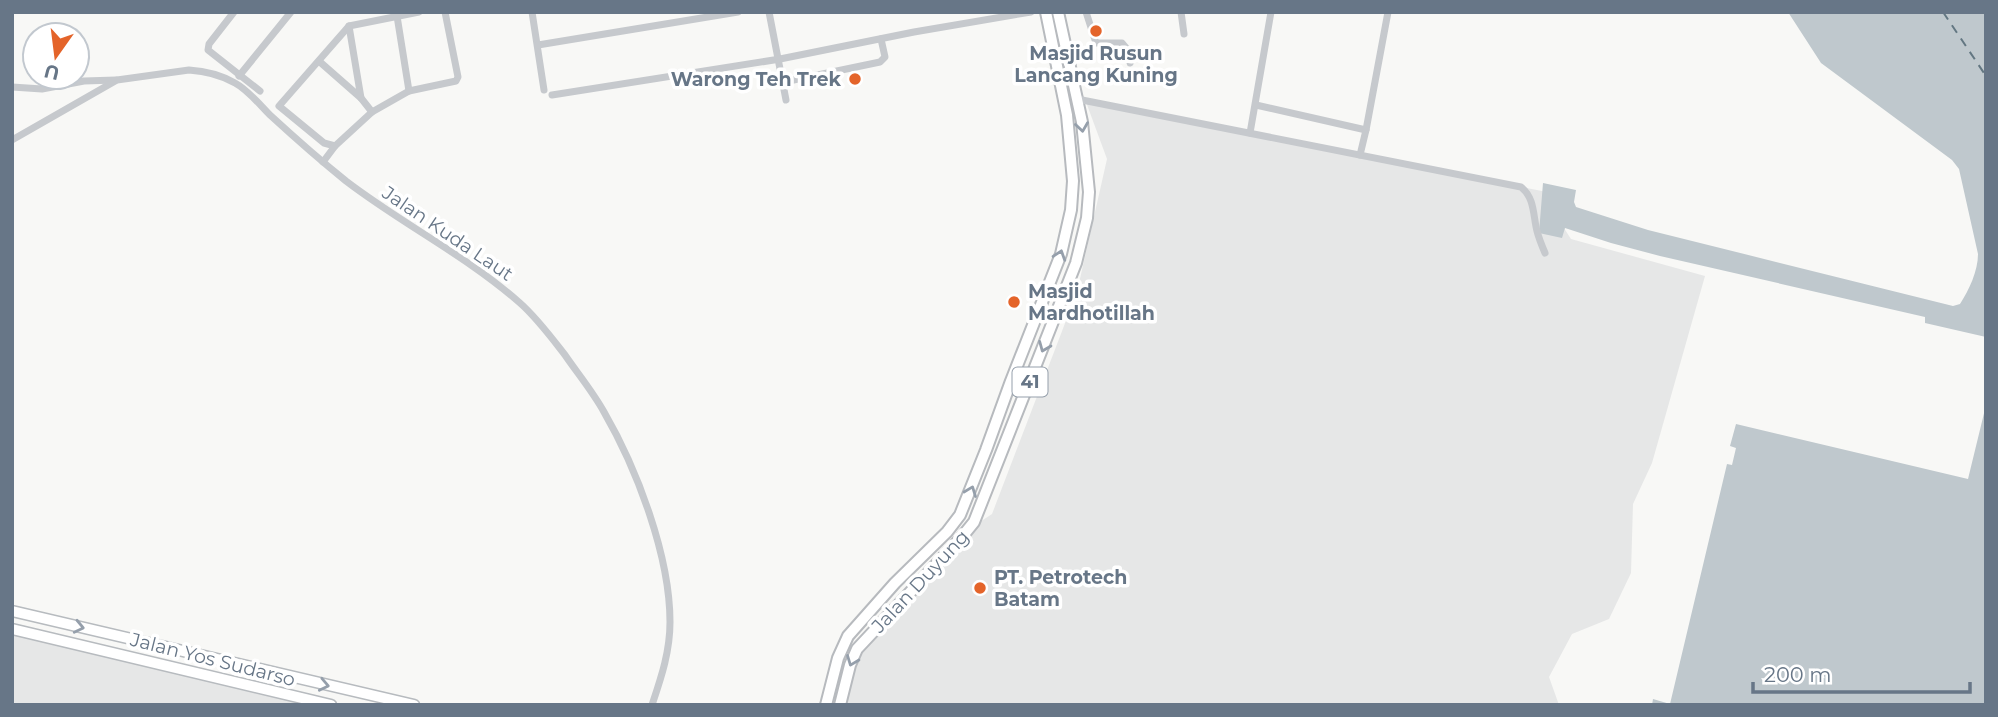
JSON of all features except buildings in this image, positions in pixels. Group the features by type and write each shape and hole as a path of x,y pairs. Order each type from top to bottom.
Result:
{"highway":[{"name":"Jalan Duyung","path":"826,705 838,658 848,636 960,515 1064,243 1073,193 1067,115 1046,12"},
{"name":"Jalan Duyung","path":"840,705 857,649 974,522 1057,316 1082,244 1088,204 1082,122 1058,12"},
{"path":"1039,310 1057,316"}],"main road":[{"name":"Jalan Yos Sudarso","path":"12,611 414,705"},
{"name":"Jalan Yos Sudarso","path":"12,629 331,705"}],"street":[{"path":"234,12 208,48 260,91"},
{"path":"237,84 240,74 291,12"},
{"path":"335,146 324,143 279,106 349,26 419,12"},
{"path":"323,162 335,146 372,111 409,91 457,80 445,12"},
{"path":"532,12 544,90"},
{"path":"538,45 738,12"},
{"path":"769,12 786,100"},
{"path":"552,96 780,59 1031,12"},
{"path":"1086,12 1096,43 1122,43 1127,49 1130,63"},
{"path":"1181,12 1184,33"},
{"path":"1250,133 1271,12"},
{"path":"1360,155 1388,12"},
{"path":"397,16 409,91"},
{"path":"349,26 360,98"},
{"path":"784,82 884,60 881,39"},
{"path":"320,62 372,111"},
{"name":"Jalan Kuda Laut","path":"12,140 117,80 168,72 200,71 237,84 323,162 380,206 494,281 522,305 542,325 604,412 617,436 656,535 664,568 670,622 664,668 652,705"},
{"path":"12,87 42,89 84,81 117,80"},
{"path":"1077,99 1521,187 1527,191 1532,203 1545,254"},
{"path":"1256,105 1366,130"}],"shaded area":[{"path":"1788,12 1986,12 1986,337 1925,323 1925,317 1660,256 1565,228 1562,238 1539,233 1543,183 1576,190 1576,207 1648,230 1953,306 1960,304 1972,280 1978,254 1959,169 1952,160 1821,63"},
{"path":"1086,102 1547,192 1571,239 1705,276 1652,463 1633,504 1631,573 1609,619 1572,634 1549,677 1559,705 837,705 849,650 960,535 992,514 1077,292 1107,159"},
{"path":"1986,405 1986,705 1652,705 1653,699 1670,704 1727,464 1732,465 1736,448 1730,446 1736,424 1968,479"},
{"path":"12,634 317,705 12,705"}],"ferry route":[{"path":"1943,12 1986,76"}],"place":[{"name":"Masjid Rusun Lancang Kuning","path":"1096,31"},
{"name":"Warong Teh Trek","path":"855,79"},
{"name":"Masjid Mardhotillah","path":"1014,302"},
{"name":"PT. Petrotech Batam","path":"980,588"}]}
